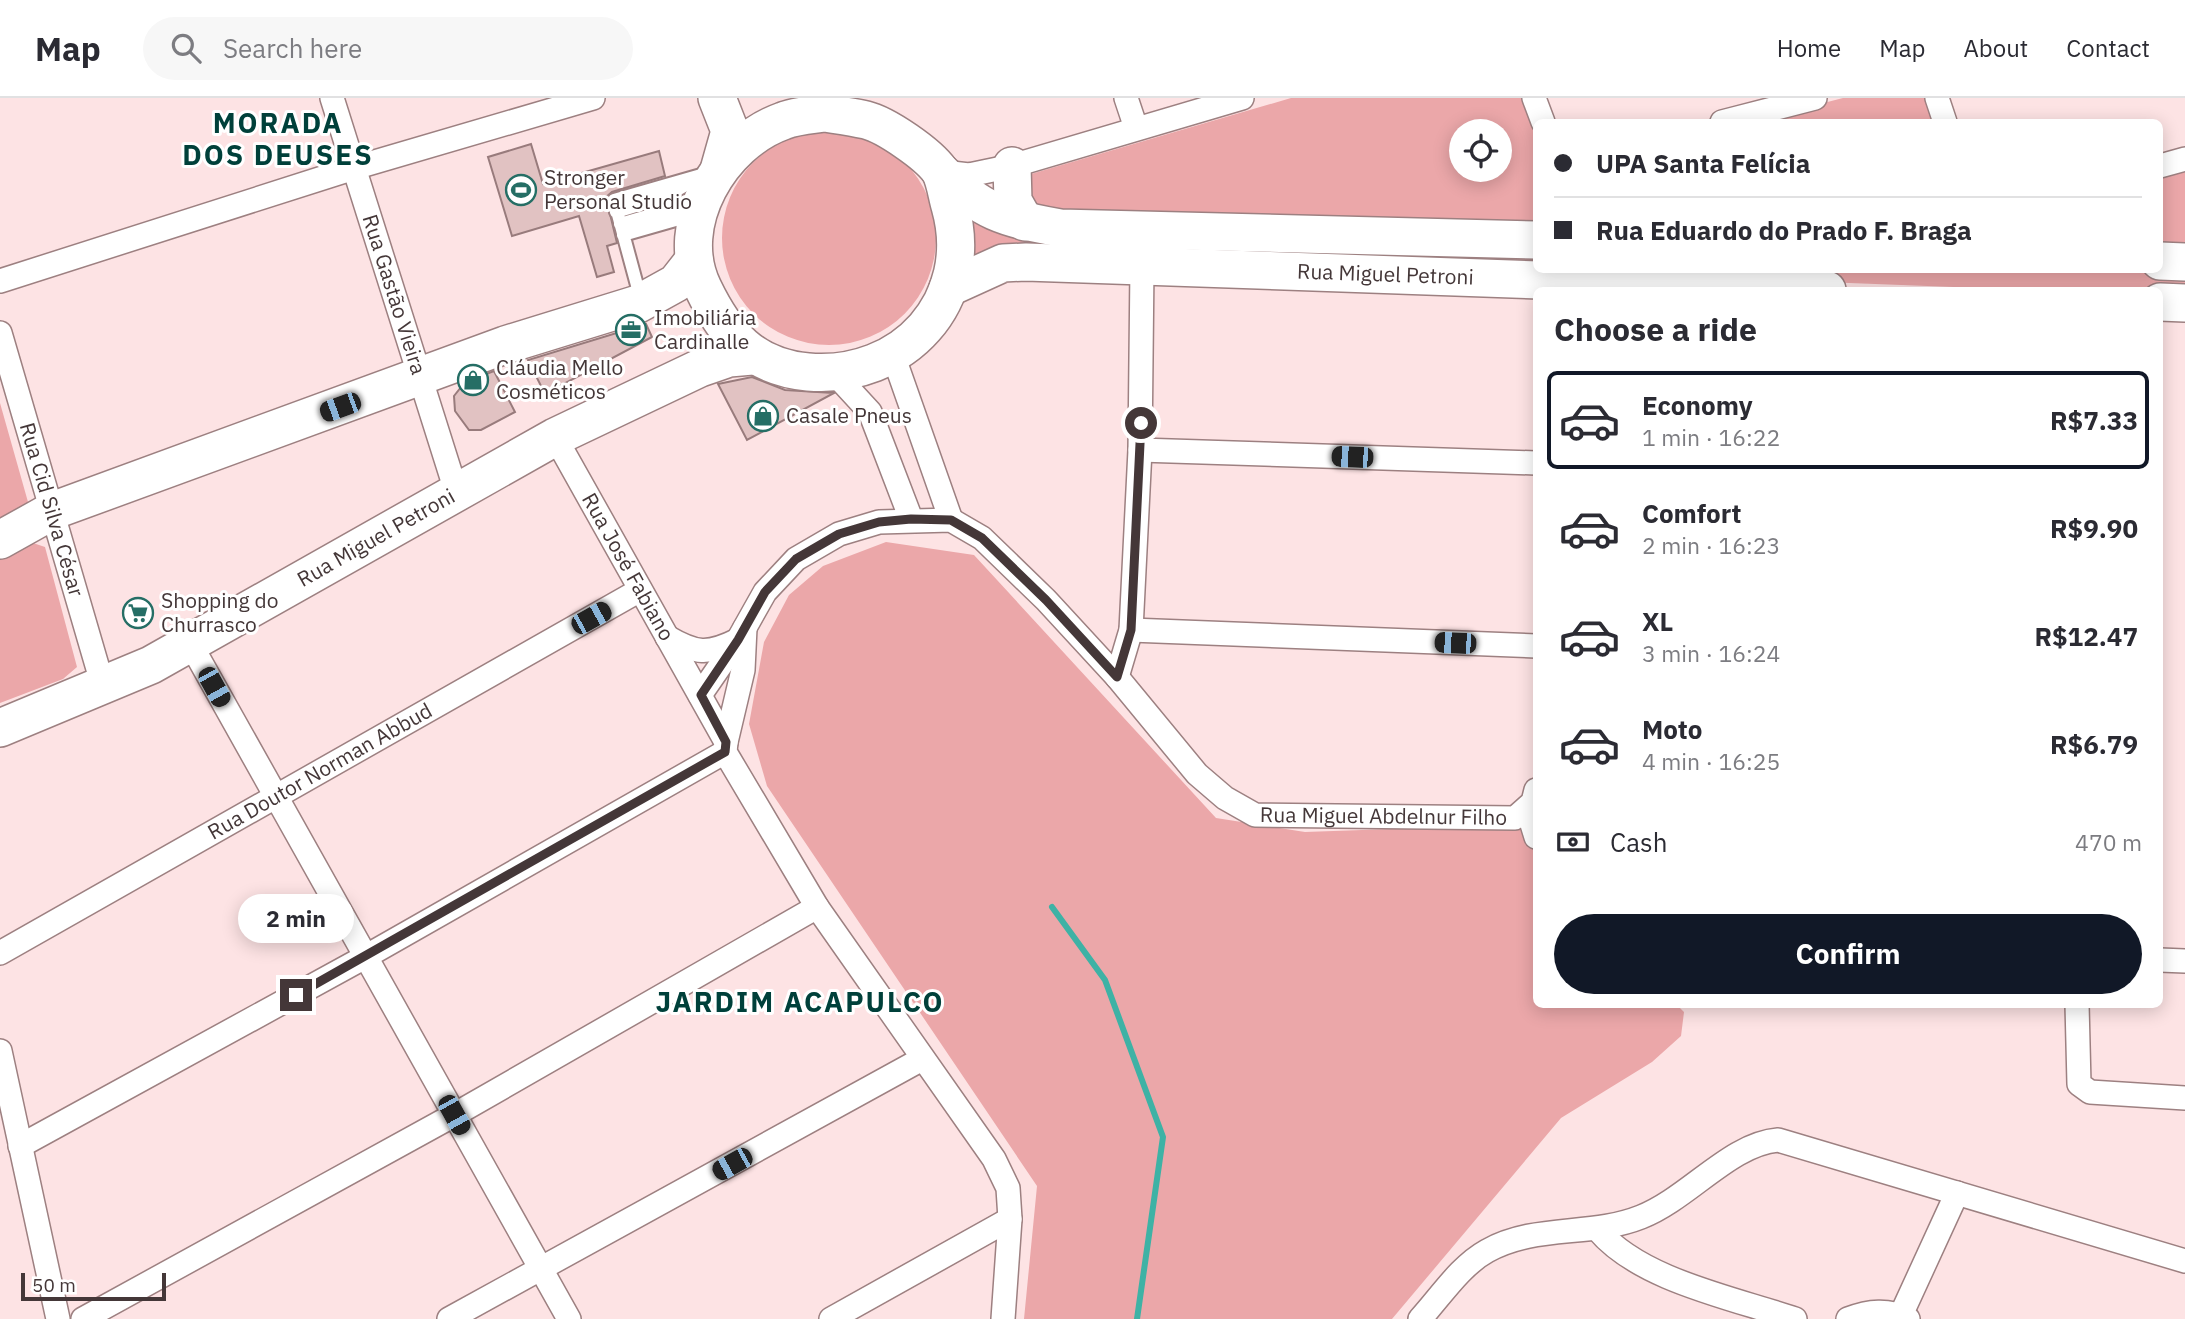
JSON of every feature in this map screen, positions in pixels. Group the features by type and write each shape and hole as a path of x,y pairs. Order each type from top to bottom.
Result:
{"main road":[{"path":"717,98 730,131 710,172 694,215 694,260 701,285 721,322 752,356 791,370 835,374 865,368 893,355 920,334 940,306 948,288 954,256 955,224 940,171"},
{"name":"Rua Miguel Petroni","path":"710,172 778,109 869,120 909,143 968,199 996,213 1060,228 1533,240"},
{"path":"1012,166 1013,201 1026,222"},
{"path":"0,540 52,511 505,345 641,302 676,284 694,260"},
{"path":"2163,261 2185,262"},
{"name":"Rua Miguel Petroni","path":"948,288 1003,263 1142,266 1621,287"},
{"path":"2163,302 2185,303"},
{"name":"Rua Miguel Petroni","path":"0,728 103,686 190,643 555,437 700,368 729,358 752,356"}],"street":[{"name":"Rua Gastão Vieira","path":"332,98 418,378 457,494"},
{"path":"0,281 354,168 593,98"},
{"path":"1126,98 1136,128"},
{"path":"940,171 969,176 1012,166 1242,98"},
{"path":"1534,98 1542,119"},
{"path":"1734,119 1815,98"},
{"path":"1937,98 1944,119"},
{"path":"2163,165 2185,159"},
{"path":"1117,677 1131,630 1140,450 1142,266"},
{"name":"Rua Cid Silva César","path":"0,333 103,686"},
{"path":"893,355 951,520"},
{"path":"835,374 870,412 911,519"},
{"name":"Rua José Fabiano","path":"555,437 701,695"},
{"path":"1140,450 1533,463"},
{"name":"Rua Miguel Abdelnur Filho","path":"701,695 765,592 796,559 839,534 879,522 911,519 951,520 982,538 1009,562 1117,677 1197,774 1225,798 1255,815 1516,818 1532,799"},
{"name":"Rua Doutor Norman Abbud","path":"0,953 640,590"},
{"path":"1131,630 1533,646"},
{"path":"667,637 691,651 722,648 742,632"},
{"name":"Rua Miguel Abdelnur Filho","path":"725,747 743,670 742,632"},
{"path":"190,643 569,1319"},
{"path":"701,695 725,747 817,907 994,1160 1008,1188 1010,1219 1003,1319"},
{"path":"20,1146 365,957 725,747"},
{"path":"83,1319 454,1115 817,907"},
{"path":"2163,960 2185,961"},
{"path":"2077,1008 2079,1084 2083,1089 2090,1092 2185,1098"},
{"path":"0,1051 58,1319"},
{"path":"449,1319 922,1059"},
{"path":"1420,1319 1472,1261 1498,1245 1533,1234 1598,1230 1658,1210 1691,1190 1739,1153 1767,1141 1790,1141 2185,1261"},
{"path":"1848,1319 1874,1312 1904,1317 1957,1193"},
{"path":"831,1319 1010,1219"},
{"path":"1598,1230 1618,1251 1643,1267 1794,1319"}],"lane":[{"path":"641,302 614,200 710,172"},
{"path":"620,223 668,210 694,215"}],"shaded area":[{"path":"1291,98 1523,98 1533,128 1533,226 1035,213 1027,177 1031,174"},
{"path":"1843,98 1928,98 1936,119 1762,119"},
{"path":"829,131 870,139 905,162 928,197 936,238 928,279 905,314 870,337 829,345 788,337 753,314 730,279 722,238 730,197 753,162 788,139"},
{"path":"2185,167 2185,250 2163,249 2163,174"},
{"path":"964,203 1533,250 1533,271 1124,255 972,262"},
{"path":"2163,270 2185,270 2185,296 2163,291 2163,287 1953,287 1590,273 2163,273"},
{"path":"0,403 28,502 25,509 0,527"},
{"path":"24,540 45,547 77,667 63,679 0,703 0,555"},
{"path":"886,542 974,555 1216,818 1305,832 1533,824 1533,1008 1680,1008 1684,1012 1681,1036 1652,1062 1561,1118 1392,1319 1024,1319 1037,1186 767,786 749,724 764,642 789,595 823,566"}],"building":[{"path":"531,144 543,184 659,151 665,176 612,192 606,197 617,243 607,246 614,272 597,277 579,216 512,236 488,157"},
{"path":"646,324 652,337 545,394 528,360"},
{"path":"494,371 515,412 481,430 469,430 455,411 454,396 465,382"},
{"name":"Casale Pneus","path":"752,377 785,390 834,393 747,440 718,384"}],"waterway":[{"path":"1052,907 1105,980 1163,1137 1137,1319"}],"place":[{"name":"Stronger Personal Studio","path":"521,190"},
{"name":"Imobiliária Cardinalle","path":"631,330"},
{"name":"Cláudia Mello Cosméticos","path":"473,380"},
{"name":"Casale Pneus","path":"763,416"},
{"name":"Shopping do Churrasco","path":"138,613"}],"district":[{"name":"MORADA DOS DEUSES","path":"278,139"},
{"name":"JARDIM ACAPULCO","path":"800,1002"}],"route":[{"path":"296,995 725,752 726,742 701,695 738,640 765,592 796,559 839,534 879,522 911,519 951,520 982,538 1009,562 1117,677 1131,630 1141,423"}]}
